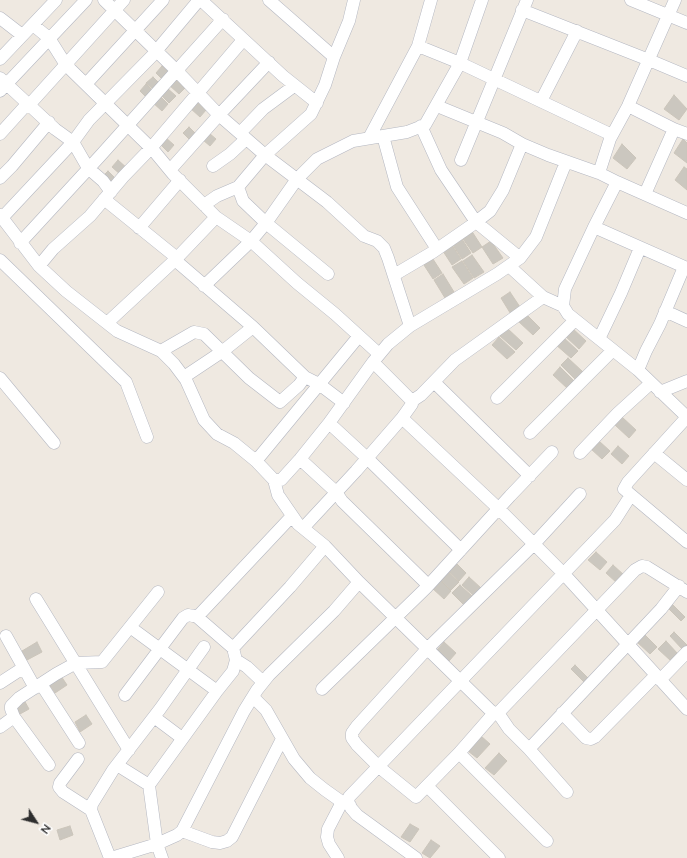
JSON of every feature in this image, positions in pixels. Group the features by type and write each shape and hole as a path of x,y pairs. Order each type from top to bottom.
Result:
{"street":[{"path":"0,59 56,0"},
{"path":"86,0 2,84 29,104 55,129 73,142 88,168 103,181 107,195 139,228 253,328 305,377 319,384 344,402"},
{"path":"104,0 177,71 219,115 265,155 327,202 364,236 377,241 384,248 410,326"},
{"path":"0,134 66,65 124,0"},
{"path":"86,84 163,0"},
{"path":"317,103 294,86 232,30 223,19 200,0 152,56 89,120 73,142 1,216 20,243 39,266 66,291 117,331 161,351 174,364 184,377 204,420 217,434 234,443 256,461 274,480 278,495 298,524 325,546 427,649 496,713 567,792"},
{"path":"269,0 334,57"},
{"path":"369,138 418,46 431,0"},
{"path":"204,286 251,241 266,223 297,179 317,159 353,141 407,132 425,124 437,106 460,63 482,0"},
{"path":"632,0 687,23"},
{"path":"599,173 612,135 650,60 675,0"},
{"path":"204,206 217,196 238,187 265,155 311,114 325,84 348,20 351,2"},
{"path":"461,160 525,5 577,31 687,76"},
{"path":"0,18 22,35"},
{"path":"20,243 223,19"},
{"path":"33,25 49,38 66,65 151,148 204,206 216,217 251,241 359,336 412,401"},
{"path":"541,101 577,31"},
{"path":"39,266 53,249 90,216 107,195 151,148 243,40"},
{"path":"418,46 495,79 612,135"},
{"path":"170,170 269,62"},
{"path":"213,166 230,154 263,109 294,86"},
{"path":"437,106 503,133 522,144 566,162 599,173 687,213"},
{"path":"628,106 687,134"},
{"path":"0,178 49,122"},
{"path":"421,126 441,170 476,222 520,258"},
{"path":"645,194 674,129"},
{"path":"383,136 397,187 437,249"},
{"path":"394,275 437,249 490,211 506,185 522,144"},
{"path":"274,480 281,480 300,459 388,344 410,326 520,258 536,238 566,162"},
{"path":"139,228 180,180"},
{"path":"563,306 566,289 594,227 617,182"},
{"path":"238,187 243,201 266,223 328,274"},
{"path":"107,323 176,259 216,217"},
{"path":"594,227 686,268 638,370"},
{"path":"599,339 640,248"},
{"path":"0,260 126,382 147,437"},
{"path":"509,266 543,298 563,306 568,314 638,370 687,417 628,482 624,489 687,542"},
{"path":"304,528 402,418 412,404 412,401 421,395 444,370 455,360 543,298"},
{"path":"665,311 687,322"},
{"path":"497,398 575,320"},
{"path":"184,377 253,328"},
{"path":"161,351 194,332 204,334 249,378 280,402 299,385 305,377"},
{"path":"256,461 359,336"},
{"path":"530,433 613,350"},
{"path":"0,378 54,443"},
{"path":"660,392 687,381"},
{"path":"434,382 530,476"},
{"path":"580,453 618,413 651,383"},
{"path":"402,418 499,509 563,573 687,709"},
{"path":"329,423 367,458 460,550"},
{"path":"322,689 428,585 552,452"},
{"path":"654,453 687,480"},
{"path":"300,459 336,492 342,501 428,585"},
{"path":"529,749 628,643 683,589 647,567 642,566 635,570 416,797 379,767 357,745 352,738 352,733 427,649 534,544 580,494"},
{"path":"338,858 329,844 327,837 328,829 350,797 615,520 631,495"},
{"path":"196,616 292,516"},
{"path":"162,858 157,844 149,785 232,670 234,654 325,546"},
{"path":"78,759 60,783 59,787 63,792 91,810 111,858 157,844 177,835 182,831 253,696 263,682 334,611 359,582"},
{"path":"49,765 14,717 11,709 12,703 56,674 76,663 102,662 158,592"},
{"path":"36,599 129,750"},
{"path":"125,695 159,648 186,616 196,616 263,682"},
{"path":"130,627 216,691"},
{"path":"6,636 23,668 38,686 78,744"},
{"path":"91,810 97,796 118,765 204,647"},
{"path":"562,713 586,738 595,737 687,652"},
{"path":"0,683 23,668"},
{"path":"253,696 266,710 294,759 310,778 325,790 346,803 358,815 416,858"},
{"path":"0,727 14,717"},
{"path":"154,717 182,738"},
{"path":"182,831 212,842 220,843 227,841 232,837 282,738"},
{"path":"459,753 547,841"},
{"path":"118,765 149,785"},
{"path":"427,786 499,858"}],"building":[{"path":"162,66 171,75 165,82 156,73"},
{"path":"153,77 162,86 156,92 146,83"},
{"path":"175,79 185,88 179,94 169,85"},
{"path":"146,84 155,93 149,100 140,91"},
{"path":"166,87 176,96 169,103 160,94"},
{"path":"159,95 168,104 162,111 152,102"},
{"path":"674,95 687,109 679,120 664,109"},
{"path":"197,102 206,110 200,117 190,108"},
{"path":"189,127 198,136 192,142 183,133"},
{"path":"209,133 216,139 210,146 203,140"},
{"path":"165,137 174,145 168,152 159,143"},
{"path":"683,139 687,143 687,163 674,153"},
{"path":"622,144 636,158 627,169 613,158"},
{"path":"118,160 128,169 122,176 112,167"},
{"path":"684,167 687,169 687,190 675,180"},
{"path":"108,171 117,180 111,186 102,177"},
{"path":"471,230 482,247 473,253 461,236"},
{"path":"460,236 471,253 462,259 451,242"},
{"path":"491,241 503,258 493,264 482,247"},
{"path":"450,242 461,259 452,265 441,248"},
{"path":"472,255 484,272 474,278 463,261"},
{"path":"431,256 442,273 433,279 422,262"},
{"path":"462,261 473,278 464,284 452,267"},
{"path":"443,274 454,292 445,298 434,280"},
{"path":"510,292 522,310 512,316 501,298"},
{"path":"525,313 540,328 533,335 518,321"},
{"path":"571,327 586,341 579,349 564,335"},
{"path":"507,328 523,343 516,350 500,336"},
{"path":"562,336 578,351 571,358 555,344"},
{"path":"499,337 515,352 507,359 492,345"},
{"path":"568,358 583,372 576,380 561,365"},
{"path":"560,367 575,382 568,389 553,375"},
{"path":"622,417 636,430 629,438 615,425"},
{"path":"599,441 610,451 602,459 591,449"},
{"path":"618,446 629,456 622,464 611,454"},
{"path":"596,552 607,562 600,570 588,560"},
{"path":"455,562 466,573 459,581 447,570"},
{"path":"613,565 624,575 617,583 606,573"},
{"path":"447,571 459,582 451,590 439,579"},
{"path":"469,577 481,588 474,596 462,585"},
{"path":"440,580 451,591 444,599 432,588"},
{"path":"460,585 472,596 464,605 452,593"},
{"path":"672,604 685,617 681,621 668,608"},
{"path":"674,632 687,645 683,650 670,636"},
{"path":"644,634 657,647 650,654 637,642"},
{"path":"666,641 678,654 671,661 658,649"},
{"path":"37,642 42,652 27,660 22,651"},
{"path":"444,642 456,653 449,661 437,650"},
{"path":"575,665 589,679 585,683 571,669"},
{"path":"61,676 67,685 55,693 49,684"},
{"path":"24,700 29,709 20,714 15,705"},
{"path":"86,715 92,724 80,732 75,722"},
{"path":"481,736 490,744 477,758 468,751"},
{"path":"499,753 507,761 494,775 485,768"},
{"path":"410,824 419,829 410,842 401,837"},
{"path":"70,826 73,835 60,840 57,830"},
{"path":"431,840 440,846 430,858 422,853"}]}
